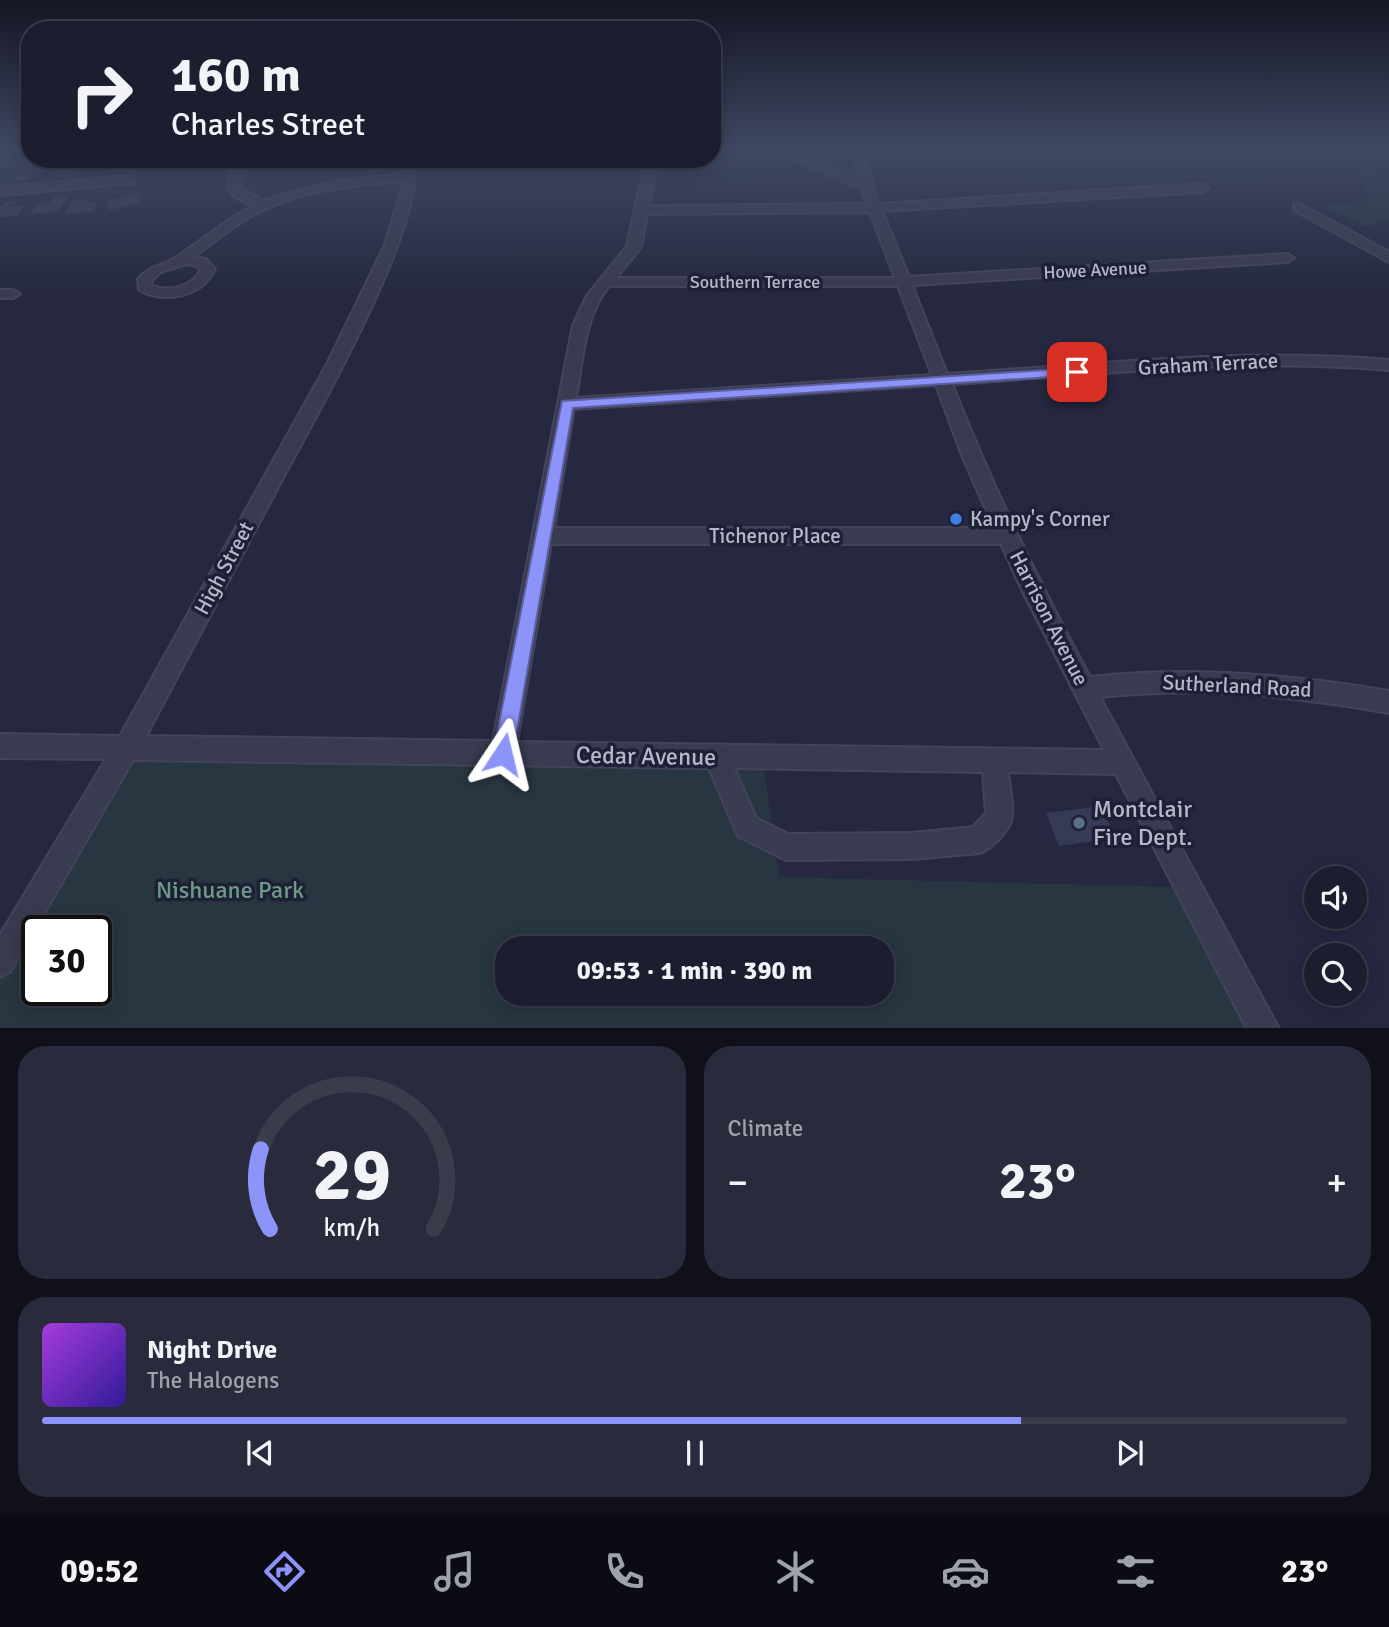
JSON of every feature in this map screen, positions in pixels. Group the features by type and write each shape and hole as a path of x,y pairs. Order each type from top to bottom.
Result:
{"street":[{"path":"247,198 263,206"},
{"path":"179,261 263,206 294,198"},
{"name":"High Street","path":"0,962 125,750 335,364 393,246 403,198"},
{"path":"503,754 581,324 593,297 634,247 645,198"},
{"name":"Harrison Avenue","path":"871,198 972,458 1033,592 1264,1028"},
{"path":"642,211 875,208 1039,198"},
{"path":"1298,207 1389,258"},
{"name":"Howe Avenue","path":"904,281 1287,258"},
{"name":"Southern Terrace","path":"607,282 904,281"},
{"name":"Graham Terrace","path":"567,404 943,382 1266,359 1323,359 1389,365"},
{"name":"Tichenor Place","path":"543,536 1008,536"},
{"name":"Sutherland Road","path":"1084,688 1150,681 1222,683 1308,688 1389,702"},
{"name":"Cedar Avenue","path":"0,746 125,750 1123,762"},
{"path":"718,757 747,827 786,847 912,846 980,840 999,817 995,761"}],"green space":[{"path":"1369,198 1389,198 1389,221 1362,227 1324,205 1371,201"},
{"name":"Nishuane Park","path":"125,750 764,768 779,877 1182,887 1257,1028 0,1028 0,958 21,923 21,1006 112,1006 112,915 26,915"}],"building":[{"path":"53,198 67,198 57,212 30,214 37,204 51,202"},
{"path":"139,198 141,203 109,210 107,201"},
{"path":"85,200 84,202 98,201 92,212 64,214 73,201"},
{"path":"17,201 13,207 25,205 18,215 0,218 0,207 4,202"},
{"name":"Montclair Fire Dept.","path":"1101,806 1113,832 1108,833 1110,839 1059,846 1046,813"}],"place":[{"name":"Kampy's Corner","path":"956,519"},
{"name":"Montclair Fire Dept.","path":"1079,823"}],"route":[{"path":"503,754 567,404 1077,372"}]}
